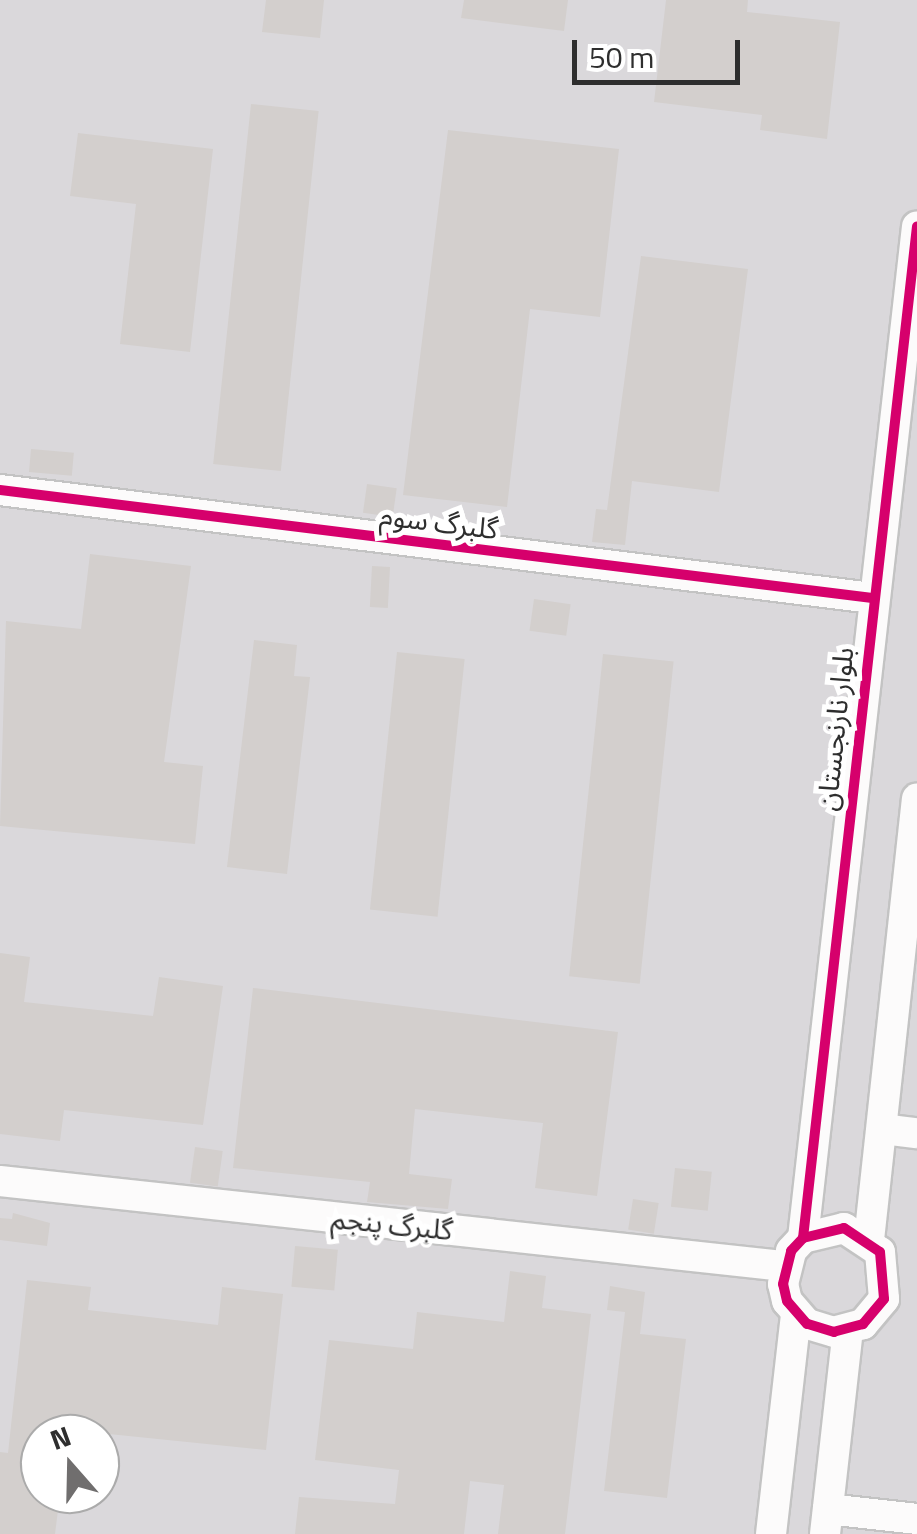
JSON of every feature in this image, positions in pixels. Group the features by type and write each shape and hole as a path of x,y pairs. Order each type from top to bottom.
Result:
{"street":[{"name":"بلوار نارنجستان","path":"784,1266 803,1238 872,598 917,226"},
{"name":"گلبرگ سوم","path":"0,490 872,598"},
{"path":"869,1240 917,800"},
{"path":"882,1129 917,1133"},
{"name":"گلبرگ پنجم","path":"0,1181 784,1266"},
{"path":"796,1315 820,1330 848,1330 863,1324 884,1300 886,1267 869,1240 844,1228 803,1238"},
{"path":"772,1534 796,1315 782,1284 784,1266"},
{"path":"848,1330 827,1522 917,1519"}],"shaded area":[{"path":"0,0 917,0 917,1534 0,1534"}],"building":[{"path":"266,0 324,0 320,38 262,32"},
{"path":"464,0 568,0 564,31 461,18"},
{"path":"666,0 748,0 747,12 840,22 827,139 760,130 762,115 654,102"},
{"path":"251,104 319,111 281,471 213,464"},
{"path":"448,130 619,149 600,317 530,309 507,507 403,495"},
{"path":"78,133 213,149 190,352 120,344 136,204 70,196"},
{"path":"641,256 748,269 719,492 632,481 625,545 592,542 596,509 607,510"},
{"path":"31,449 74,453 72,476 29,472"},
{"path":"367,484 397,488 393,517 363,513"},
{"path":"90,554 191,566 164,762 203,766 195,844 0,826 6,621 81,629"},
{"path":"372,566 390,567 388,608 370,607"},
{"path":"534,599 571,604 566,636 530,631"},
{"path":"254,640 297,645 294,676 310,677 287,874 227,867"},
{"path":"397,652 465,659 438,917 370,910"},
{"path":"603,654 674,661 640,984 569,976"},
{"path":"0,953 30,957 24,1002 153,1016 159,977 223,986 203,1125 64,1110 60,1141 0,1134"},
{"path":"253,988 618,1032 597,1196 535,1188 543,1123 415,1109 409,1174 452,1179 448,1209 367,1202 370,1182 233,1168"},
{"path":"195,1147 223,1151 218,1187 190,1183"},
{"path":"675,1168 712,1172 708,1211 671,1207"},
{"path":"633,1199 659,1203 654,1234 628,1230"},
{"path":"13,1213 50,1223 47,1246 0,1240 0,1218 12,1219"},
{"path":"295,1246 338,1250 334,1291 291,1287"},
{"path":"510,1271 546,1276 542,1308 591,1314 565,1534 498,1534 504,1485 470,1481 464,1534 295,1534 299,1497 395,1504 399,1470 315,1460 329,1340 413,1349 417,1312 504,1322"},
{"path":"27,1280 91,1287 88,1310 218,1325 222,1287 283,1294 266,1450 120,1435 120,1414 20,1414 20,1514 58,1514 55,1534 0,1534 0,1452 8,1453"},
{"path":"610,1286 645,1292 640,1334 686,1339 667,1498 604,1491 625,1312 607,1310"}],"cycle path":[{"path":"803,1238 844,1228 880,1252 884,1299 863,1324 834,1332 807,1324 787,1301 783,1284 791,1251 803,1238 917,226"},
{"path":"0,490 872,598"}]}
